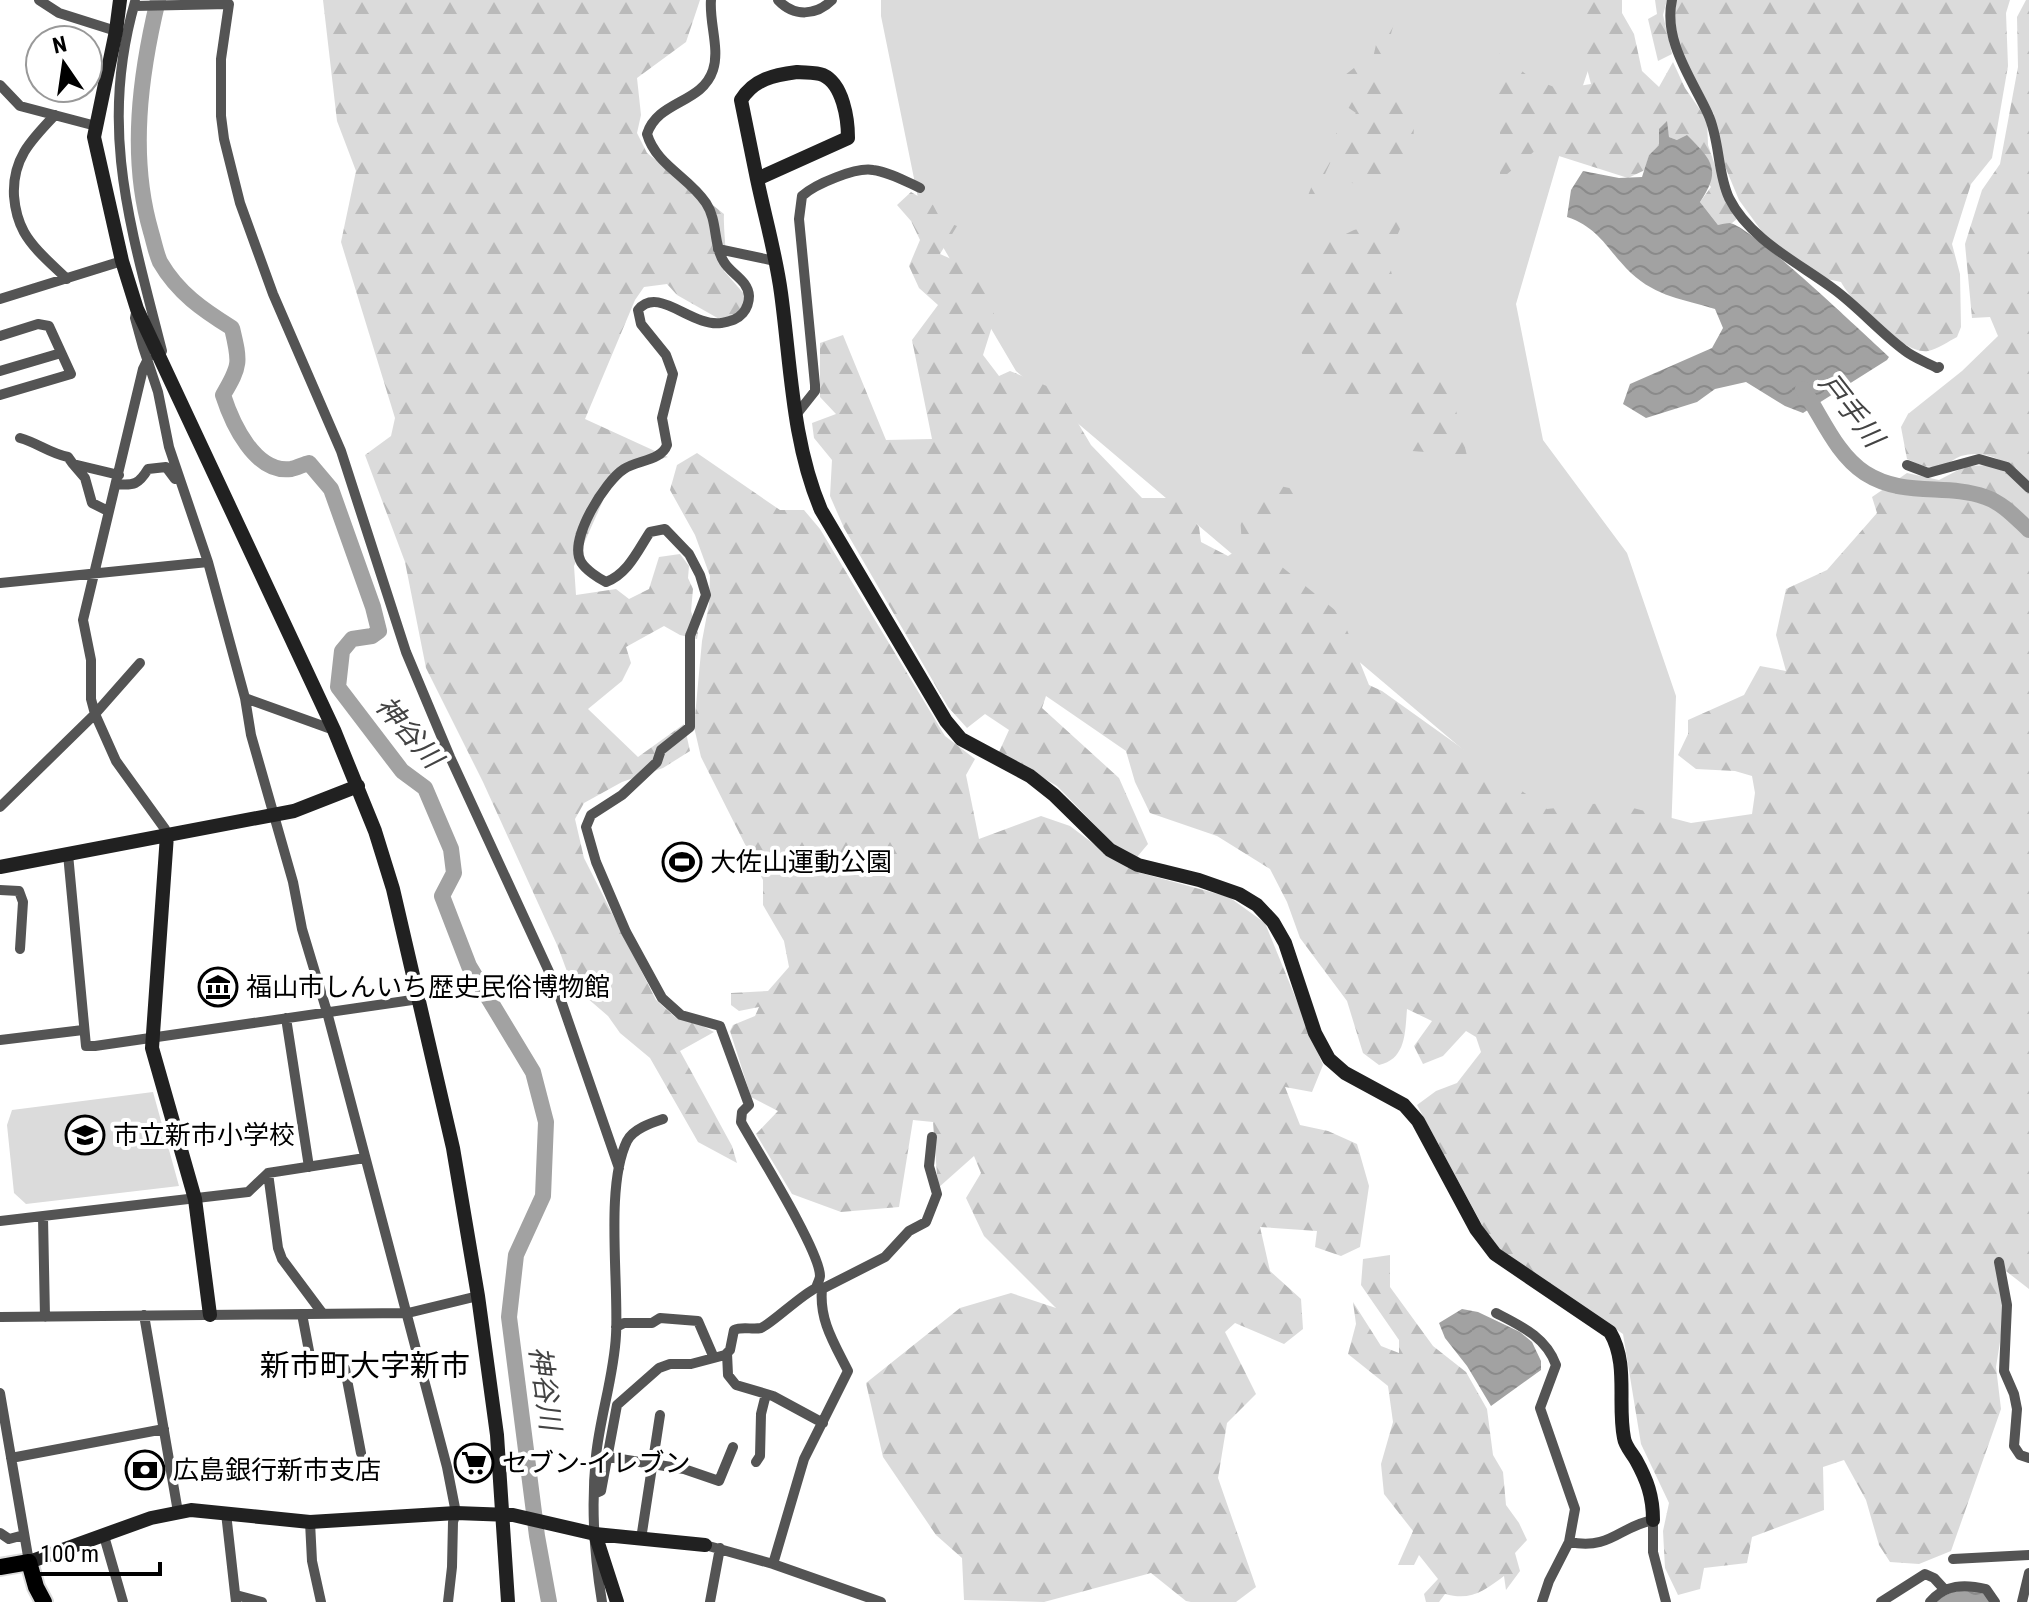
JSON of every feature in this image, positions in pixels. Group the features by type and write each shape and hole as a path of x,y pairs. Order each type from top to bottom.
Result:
{"main road":[{"path":"0,1567 29,1562 44,1602"}],"street":[{"path":"39,0 59,13 116,31"},
{"path":"120,0 96,126 96,151 122,261 154,358 334,730 358,786 393,889 453,1148 478,1296 507,1515 508,1602"},
{"path":"711,0 713,69 699,90 658,113 647,134 657,155 706,203 718,249 726,265 745,284 749,295 747,307 737,319 715,324 701,321 655,300 643,303 638,310 641,324 666,355 673,374 662,418 667,445 660,455 623,469 611,480 580,535 578,552 581,563 606,582 617,578 626,569 650,532 665,529 689,554 706,595 690,636 690,727 661,750 657,762 622,795 591,815 586,827 596,862 626,932 662,998 681,1015 720,1026 749,1105 742,1112 741,1122 817,1261 824,1322 848,1371 804,1459 773,1564"},
{"path":"778,0 793,12 806,13 823,9 832,0"},
{"path":"1672,0 1669,21 1677,52 1710,119 1724,183 1742,217 1770,245 1837,292 1906,352 1939,367"},
{"path":"210,1315 195,1199 152,1048 167,835 116,761 95,714 91,699 91,660 83,620 143,369 162,353 126,211 119,157 120,66 134,2 229,4 221,59 221,116 240,203 273,294 341,451 406,652 450,757 557,989 619,1168"},
{"path":"757,179 848,138 848,124 840,96 836,87 822,75 797,72 774,75 757,82 741,100 742,115 775,261 796,415 810,484 821,510 946,721 961,739 1030,776 1110,850 1138,865 1199,880 1239,894 1257,905 1273,922 1285,943 1315,1033 1329,1059 1345,1073 1404,1105 1418,1121 1476,1229 1495,1254 1610,1332 1620,1360 1624,1440 1647,1481 1653,1500 1653,1552 1666,1602"},
{"path":"0,85 20,106 96,126"},
{"path":"55,115 28,143 18,160 14,190 17,215 25,235 67,279"},
{"path":"796,415 815,391 799,219 802,196 808,190 834,179 870,169 920,188"},
{"path":"718,249 775,261"},
{"path":"0,299 122,261"},
{"path":"0,336 38,324 49,326 71,374 0,395"},
{"path":"0,371 61,353"},
{"path":"154,358 169,447 208,562 245,698 251,735 293,882 302,929 327,1012 447,1467 456,1513 448,1602"},
{"path":"20,438 36,442 49,453 68,457 85,478 92,503 108,511"},
{"path":"1907,465 1928,473 1979,459 2007,467 2029,488"},
{"path":"73,464 133,486 140,482 148,469 166,467 173,474 177,486 182,485"},
{"path":"0,583 208,562"},
{"path":"0,807 95,714 140,663"},
{"path":"245,698 334,730"},
{"path":"0,867 294,811 358,786"},
{"path":"68,854 86,1046 419,999"},
{"path":"0,890 19,891 23,902 20,949"},
{"path":"286,1018 309,1167"},
{"path":"0,1040 83,1030"},
{"path":"602,1602 594,1551 594,1494 596,1456 616,1327 616,1197 619,1168 628,1138 644,1126 663,1119"},
{"path":"823,1423 766,1394 736,1385 728,1375 727,1353 734,1330 762,1328 801,1296 885,1257 909,1231 926,1222 937,1194 929,1166 932,1137"},
{"path":"0,1221 248,1192 268,1173 365,1158"},
{"path":"268,1173 282,1259 323,1314"},
{"path":"43,1217 45,1317"},
{"path":"1999,1262 2007,1305 2004,1371 2017,1409 2014,1446 2020,1455 2029,1458"},
{"path":"0,1317 408,1313 478,1296"},
{"path":"1496,1313 1533,1332 1552,1355 1556,1365 1540,1408 1575,1509 1569,1542 1542,1602"},
{"path":"302,1314 313,1372 345,1369 361,1453"},
{"path":"144,1315 178,1512"},
{"path":"616,1327 624,1323 652,1323 660,1318 698,1321 714,1358"},
{"path":"594,1494 601,1491 617,1405 659,1368 727,1353"},
{"path":"0,1393 29,1562 151,1518 178,1512 226,1513 310,1522 456,1513 507,1515 595,1534 713,1547 773,1564 881,1602"},
{"path":"756,1462 760,1456 761,1414 766,1394"},
{"path":"641,1539 660,1415"},
{"path":"11,1458 164,1429"},
{"path":"608,1457 684,1469 719,1481 733,1447"},
{"path":"226,1513 236,1599 262,1602"},
{"path":"1569,1542 1584,1545 1611,1540 1641,1522 1653,1520"},
{"path":"310,1522 312,1561 321,1602"},
{"path":"0,1533 9,1539 24,1535"},
{"path":"595,1534 617,1602"},
{"path":"104,1536 123,1602"},
{"path":"710,1602 713,1547"},
{"path":"1953,1559 2029,1555"},
{"path":"2022,1602 2029,1573"},
{"path":"1881,1602 1925,1574 1934,1578 1945,1590"},
{"path":"1930,1602 1945,1590 1959,1586 1986,1589 1995,1602"}],"green space":[{"path":"323,0 700,0 686,42 637,78 641,115 637,133 647,153 724,214 724,271 745,295 748,313 721,320 677,295 667,284 644,287 635,300 585,419 668,457 629,468 609,487 574,566 576,595 616,589 629,599 649,589 659,557 680,554 689,566 688,578 693,589 691,611 697,639 680,635 664,626 626,647 631,663 622,681 588,709 638,757 684,724 690,751 663,768 622,782 584,803 575,819 584,858 656,1000 675,1017 714,1032 680,1051 732,1146 737,1163 698,1142 650,1058 572,985 558,947 483,782 426,668 405,562 365,455 391,436 395,418 341,242 356,171 337,121"},
{"path":"881,0 1593,0 1596,47 1561,150 1516,304 1543,440 1627,553 1676,696 1671,835 1552,825 1016,371 920,208 881,16"},
{"path":"1580,0 1622,0 1622,13 1634,34 1642,71 1659,87 1673,62 1685,88 1707,120 1708,145 1722,186 1738,218 1732,223 1718,225 1700,202 1711,187 1677,140 1669,137 1666,122 1659,145 1649,155 1645,170 1628,178 1537,149 1500,180 1500,119 1494,81 1497,52 1532,79 1560,89 1591,84 1581,46"},
{"path":"1655,0 1667,0 1663,15 1672,54 1658,61 1648,19 1657,14"},
{"path":"1676,0 2010,0 2006,13 2008,66 1992,158 1971,184 1952,244 1960,274 1961,327 1957,337 1928,351 1906,345 1867,314 1841,282 1822,278 1763,233 1739,200 1719,152 1714,114 1680,54 1674,31"},
{"path":"2026,0 2029,0 2029,482 2007,464 1980,454 1961,456 1939,466 1916,463 1907,459 1901,427 1908,414 1962,371 1998,336 1990,317 1972,318 1965,244 1982,190 2000,164 2018,67 2017,17"},
{"path":"1396,16 1387,48 1389,93 1414,118 1413,165 1373,188 1362,190 1347,179 1342,155 1332,159 1311,204 1297,223 1338,130 1356,113 1343,104 1336,82 1354,68 1366,89 1382,18"},
{"path":"911,192 933,205 941,220 957,226 940,254 974,269 989,299 995,317 983,355 999,376 1010,371 1059,391 1091,445 1142,498 1177,498 1199,527 1201,542 1228,556 1242,547 1240,514 1280,486 1303,491 1267,536 1271,558 1341,615 1369,685 1382,691 1547,809 1610,802 1691,823 1752,814 1755,793 1752,776 1735,771 1696,769 1678,755 1688,734 1688,720 1744,695 1760,666 1786,671 1776,635 1786,589 1827,570 1877,513 1872,497 1907,473 1939,480 1966,466 1993,465 2013,477 2029,492 2029,1289 2002,1268 2004,1317 1996,1367 2001,1409 1951,1551 1919,1564 1890,1562 1879,1545 1866,1500 1844,1460 1823,1467 1824,1510 1752,1537 1747,1563 1704,1568 1700,1589 1678,1595 1665,1568 1663,1531 1669,1503 1641,1444 1623,1334 1499,1249 1487,1234 1417,1105 1436,1091 1457,1083 1481,1052 1476,1037 1466,1031 1443,1056 1423,1064 1414,1046 1432,1021 1407,1009 1399,1051 1388,1062 1379,1065 1363,1053 1347,1001 1300,938 1287,902 1270,869 1217,836 1150,813 1135,782 1126,751 1046,696 1042,708 1119,778 1148,844 1137,857 1116,847 1057,786 999,752 1009,730 985,714 967,728 948,707 844,528 830,496 832,460 814,438 812,423 836,414 820,397 820,343 843,335 886,440 932,439 912,340 938,305 919,288 909,266 920,240 911,221 897,205"},
{"path":"1399,218 1400,229 1388,257 1397,298 1415,344 1452,394 1469,464 1438,453 1412,451 1409,444 1417,432 1382,396 1353,409 1321,383 1299,349 1294,259 1354,230"},
{"path":"697,453 780,510 804,510 820,529 945,736 975,759 966,775 979,839 1041,816 1070,826 1115,860 1141,873 1229,897 1265,923 1323,1065 1312,1092 1285,1087 1300,1125 1328,1131 1357,1144 1369,1186 1360,1247 1341,1256 1315,1247 1317,1231 1260,1227 1270,1271 1301,1299 1303,1329 1284,1344 1235,1323 1225,1332 1256,1394 1227,1423 1218,1478 1256,1587 1236,1602 1186,1601 1151,1573 1044,1602 964,1600 962,1558 936,1535 883,1457 866,1383 960,1308 1011,1293 1056,1308 984,1236 966,1198 981,1173 974,1156 938,1188 933,1122 913,1120 899,1207 841,1212 792,1194 756,1134 778,1111 751,1097 730,1031 733,1025 755,1016 759,1007 739,1011 731,1005 731,993 768,991 789,967 784,941 763,905 763,880 701,757 694,727 710,576 695,535 670,490 677,465"},
{"path":"153,1092 179,1186 26,1204 14,1193 7,1125 12,1110"},
{"path":"1390,1255 1390,1287 1433,1346 1466,1372 1487,1409 1493,1455 1503,1472 1506,1505 1527,1540 1515,1553 1520,1571 1506,1590 1504,1576 1477,1593 1462,1596 1445,1594 1439,1602 1426,1602 1424,1594 1438,1579 1419,1555 1414,1565 1398,1565 1413,1531 1384,1494 1381,1464 1393,1422 1388,1386 1348,1354 1356,1324 1353,1302 1381,1346 1399,1353 1399,1340 1361,1285 1363,1259"}],"water":[{"path":"1667,121 1669,137 1677,140 1687,135 1708,159 1711,182 1700,202 1718,225 1730,223 1761,243 1889,357 1887,360 1803,413 1785,406 1746,382 1715,389 1697,402 1646,418 1623,404 1630,384 1712,348 1723,328 1715,309 1671,296 1641,281 1595,233 1567,217 1571,190 1583,171 1619,178 1642,177 1649,155 1659,145 1659,129"},
{"path":"1462,1309 1478,1312 1520,1332 1532,1342 1541,1361 1541,1370 1491,1406 1467,1366 1445,1338 1439,1323"},
{"path":"1972,1589 1985,1592 1992,1602 1933,1602 1952,1592"}],"waterway":[{"name":"神谷川","path":"158,0 142,87 139,145 144,204 157,255 183,292 232,328 237,363 223,395 232,419 247,444 266,463 278,468 291,469 309,463 331,489 379,631 372,636 352,639 342,651 338,687 402,771 425,788 451,849 454,873 442,896 469,966 533,1072 546,1122 543,1196 516,1255 509,1317 537,1536 549,1602"},
{"name":"戸手川","path":"1803,389 1846,456 1865,473 1895,485 1985,497 2003,507 2029,530"}],"place":[{"name":"大佐山運動公園","path":"682,862"},
{"name":"福山市しんいち歴史民俗博物館","path":"218,987"},
{"name":"市立新市小学校","path":"85,1135"},
{"name":"セブン-イレブン","path":"474,1463"},
{"name":"広島銀行新市支店","path":"145,1470"}],"district":[{"name":"新市町大字新市","path":"365,1365"}]}
